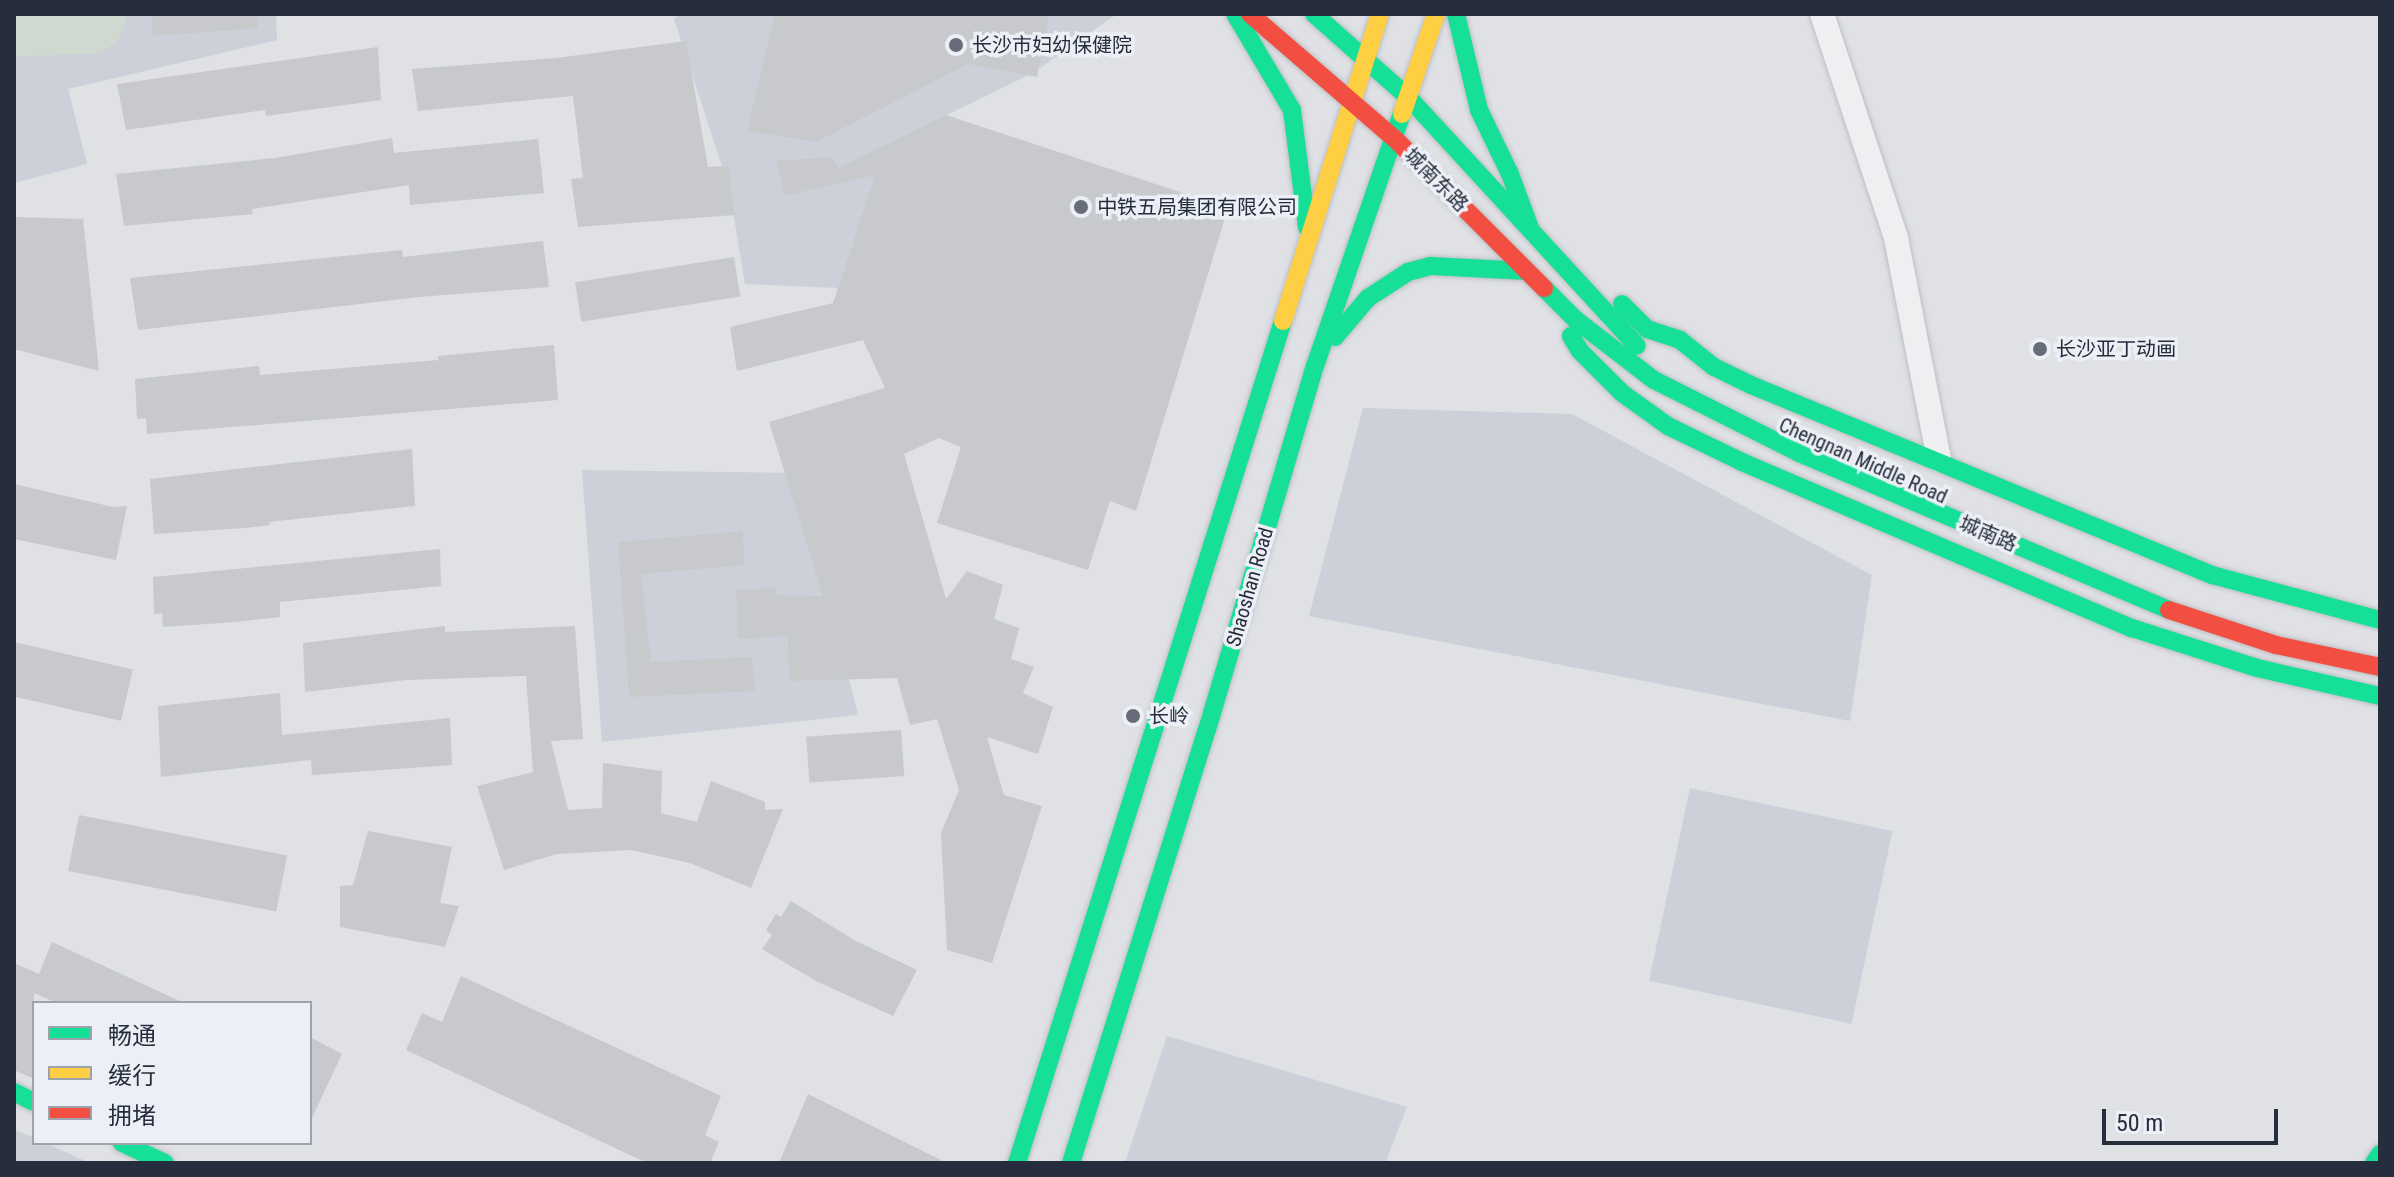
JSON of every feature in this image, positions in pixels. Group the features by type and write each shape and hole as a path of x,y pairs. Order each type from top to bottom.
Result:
{"main road":[{"path":"1235,14 1292,110 1309,240"},
{"name":"城南东路","path":"1250,14 1395,139 1530,274 1622,347"},
{"name":"城南东路","path":"1314,14 1367,57 1410,99 1548,247 1622,347"},
{"path":"1017,1163 1380,14"},
{"name":"Shaoshan Road","path":"1071,1163 1207,730 1315,366 1410,99 1436,14"},
{"path":"1456,14 1479,110 1510,174 1530,228"},
{"path":"1548,247 1609,291 1647,329 1680,340 1714,367 2212,575 2380,620"},
{"path":"1315,366 1349,316 1385,284 1408,272 1458,266 1530,274 1580,351 1622,393 1668,426 1742,462 2132,628 2257,668 2380,696"},
{"name":"Chengnan Middle Road","path":"1622,347 1717,395 1880,469 2151,584 2238,613"},
{"name":"城南路","path":"1622,347 1654,380 1788,448 2142,601 2276,645 2380,667"},
{"path":"2329,637 2380,648"},
{"path":"14,1092 32,1101"},
{"path":"126,1145 165,1163"},
{"path":"2374,1163 2380,1154"}],"street":[{"path":"1822,14 1896,238 1939,460"}],"shaded area":[{"path":"14,14 276,14 277,40 68,89 87,164 14,183"},
{"path":"14,14 125,14 125,24 118,40 101,53 14,57"},
{"path":"680,14 1117,14 1033,73 885,145 838,288 745,284 729,188 674,19"},
{"path":"1363,408 1572,414 1872,575 1850,721 1309,616"},
{"path":"582,470 799,473 858,715 602,742"},
{"path":"1690,788 1892,831 1852,1024 1649,981"},
{"path":"1167,1036 1407,1107 1385,1163 1125,1163"},
{"path":"14,1129 32,1137 32,1145 50,1145 90,1163 14,1163"}],"building":[{"path":"151,14 257,14 258,28 153,36"},
{"path":"775,14 1049,14 1037,77 968,64 816,142 747,131"},
{"path":"686,41 708,167 729,166 734,215 578,227 571,179 583,178 573,96 418,111 412,69 556,58"},
{"path":"378,47 381,100 266,116 265,110 126,130 117,84"},
{"path":"946,115 1228,208 1136,511 1110,501 1088,570 937,523 961,447 939,438 904,454 946,599 967,571 1003,585 994,619 1019,628 1011,659 1034,667 1023,693 1053,707 1038,754 987,737 1004,795 1042,806 992,963 947,950 941,833 959,790 937,719 910,725 897,678 789,681 788,636 738,639 736,590 775,588 776,595 823,596 769,422 885,388 863,340 737,371 730,327 833,303 875,175 784,196 777,161 832,157 838,168"},
{"path":"392,138 394,153 538,139 544,193 410,205 409,185 252,209 253,214 124,226 116,174 275,158"},
{"path":"14,217 83,219 99,371 14,349"},
{"path":"543,241 549,287 419,297 138,330 130,278 402,250 403,257"},
{"path":"734,257 740,297 581,322 575,282"},
{"path":"554,345 558,400 147,434 146,418 137,419 135,379 259,366 260,375 438,360 438,356"},
{"path":"412,449 415,506 269,522 270,525 246,528 154,534 150,479"},
{"path":"14,484 113,507 127,506 116,560 14,539"},
{"path":"743,531 744,565 641,574 651,662 752,657 755,691 629,697 618,542"},
{"path":"440,549 441,586 280,602 280,617 236,622 163,627 162,613 154,614 153,577"},
{"path":"445,626 445,632 575,626 583,739 551,741 568,810 602,808 603,763 662,771 661,813 697,822 711,781 765,802 765,810 783,809 751,888 690,863 631,850 557,854 504,870 477,786 533,772 526,676 407,680 305,692 303,643"},
{"path":"14,642 133,669 121,721 14,696"},
{"path":"280,693 282,735 450,718 452,765 312,775 311,760 161,777 158,706"},
{"path":"901,730 904,776 809,783 806,737"},
{"path":"79,815 287,855 276,911 68,871"},
{"path":"368,831 452,847 440,903 459,906 445,947 340,927 340,886 353,885"},
{"path":"791,901 854,940 917,970 893,1016 816,981 762,949 772,935 766,930 776,914 781,917"},
{"path":"52,942 180,1001 52,1001 34,993 32,1078 14,1070 14,963 39,974"},
{"path":"461,976 721,1096 705,1135 719,1142 710,1163 647,1163 406,1050 422,1013 442,1022"},
{"path":"312,1038 342,1054 312,1118"},
{"path":"808,1094 947,1163 779,1163"}],"traffic: fast":[{"path":"1235,14 1292,110 1307,227"},
{"path":"1314,14 1410,99 1637,346"},
{"path":"1456,14 1479,110 1510,174 1530,228"},
{"path":"1071,1163 1207,730 1315,366 1402,114"},
{"path":"1335,337 1368,298 1408,272 1431,266 1527,271"},
{"path":"1544,288 1576,320 1654,380 1799,453 2169,610"},
{"path":"1622,304 1647,329 1680,340 1714,367 1751,385 2212,575 2380,620"},
{"path":"1017,1163 1283,321"},
{"path":"1571,336 1580,351 1622,393 1668,426 1742,462 2132,628 2257,668 2380,696"},
{"path":"14,1092 32,1101"},
{"path":"126,1145 165,1163"},
{"path":"2374,1163 2380,1154"}],"traffic: slow":[{"path":"1283,321 1380,14"},
{"path":"1402,114 1436,14"}],"traffic: jam":[{"path":"1250,14 1395,139 1544,288"},
{"path":"2169,610 2276,645 2380,667"}],"place":[{"name":"长沙市妇幼保健院","path":"956,45"},
{"name":"中铁五局集团有限公司","path":"1081,207"},
{"name":"长沙亚丁动画","path":"2040,349"},
{"name":"长岭","path":"1133,716"}]}
